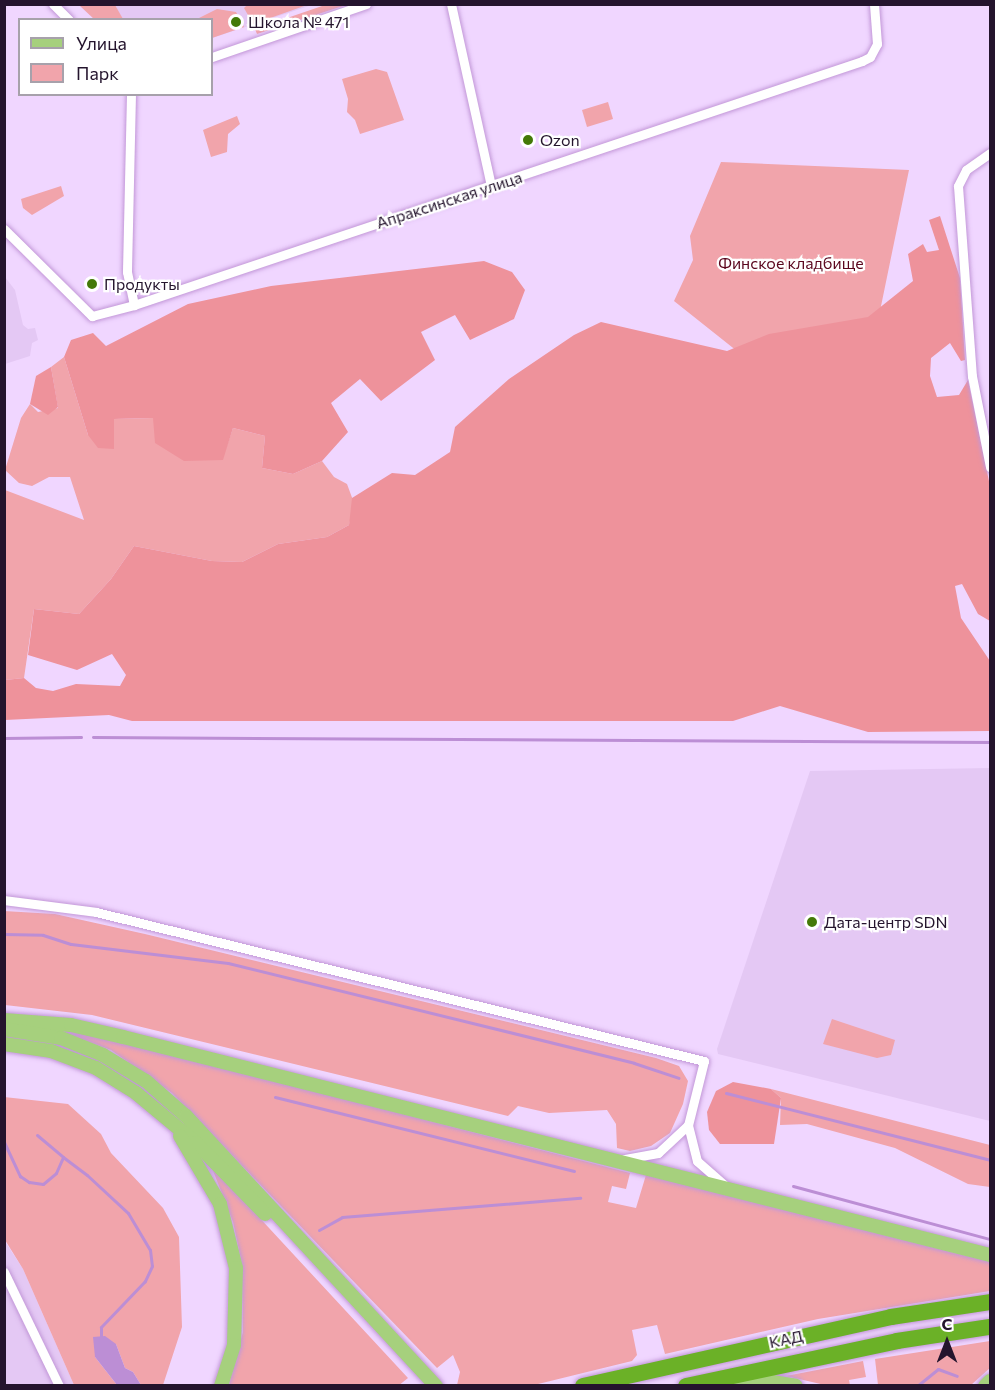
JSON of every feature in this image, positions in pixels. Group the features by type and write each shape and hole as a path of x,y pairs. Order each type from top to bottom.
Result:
{"highway":[{"name":"КАД","path":"584,1386 891,1317 990,1302"},
{"name":"КАД","path":"686,1386 897,1341 990,1327"}],"main road":[{"path":"4,1020 71,1024 990,1255"},
{"path":"4,1029 61,1038 103,1055 146,1081 193,1124 430,1384"},
{"path":"4,1044 51,1052 96,1068 163,1113 247,1195 430,1384"},
{"path":"163,1113 210,1181 220,1204 236,1268 234,1345 221,1386"},
{"path":"985,1386 990,1381"},
{"path":"700,1386 772,1382 796,1386"}],"street":[{"path":"53,4 67,18"},
{"path":"213,57 366,4"},
{"path":"451,4 491,186"},
{"name":"Апраксинская улица","path":"4,229 92,316 134,305 870,57 877,44 874,4"},
{"path":"131,96 127,272 134,305"},
{"path":"990,153 966,170 958,186 972,376 990,467"},
{"path":"4,900 96,912 705,1061 688,1125 696,1161 708,1174 733,1189"},
{"path":"615,1160 658,1153 688,1125"},
{"path":"4,1272 59,1386"}],"shaded area":[{"name":"Школа № 471","path":"79,5 312,5 213,38 213,18 93,18"},
{"path":"940,216 960,278 965,360 961,361 950,343 931,358 930,376 937,397 959,395 968,380 990,486 990,621 978,614 962,584 955,586 961,618 990,661 990,731 868,732 780,706 733,721 132,721 109,715 5,720 5,680 24,678 36,688 53,691 76,684 120,686 126,675 112,654 77,670 28,655 34,609 79,614 111,579 134,546 212,561 242,562 278,544 327,537 349,525 352,498 392,473 415,475 450,452 455,427 509,379 574,335 601,322 727,351 769,334 868,317 913,281 908,254 923,244 927,252 939,250 929,220"},
{"path":"484,261 512,272 525,290 514,319 470,340 455,315 421,332 435,360 381,401 360,379 331,403 348,432 322,461 293,474 262,468 265,436 233,428 223,460 184,461 155,443 153,418 114,419 114,449 98,448 88,435 64,357 71,340 93,333 106,346 188,304 271,286"},
{"path":"5,277 15,290 23,325 28,329 35,328 38,340 32,343 30,356 5,364"},
{"path":"51,367 58,407 48,415 30,404 36,376"},
{"path":"990,768 990,1121 718,1054 717,1049 810,771"},
{"path":"733,1082 771,1089 781,1098 774,1144 720,1144 709,1130 707,1112 716,1091"},
{"path":"4,1240 23,1269 74,1385 5,1385"},
{"path":"105,1336 116,1344 125,1368 133,1372 141,1385 117,1385 95,1357 93,1337"}],"green space":[{"path":"79,5 115,5 122,18 93,18"},
{"path":"247,5 307,5 253,24 244,8"},
{"path":"325,5 346,5 257,34 255,29"},
{"path":"217,9 236,12 244,27 213,38 213,18 199,18"},
{"path":"376,69 387,72 404,120 360,134 355,120 347,112 348,99 342,79"},
{"path":"608,102 613,119 587,127 582,110"},
{"path":"237,116 240,124 228,134 227,152 211,157 203,130"},
{"name":"Финское кладбище","path":"721,162 909,170 865,384 752,363 674,301 693,260 690,236"},
{"path":"61,186 64,196 32,215 23,208 21,199"},
{"path":"64,357 88,435 114,419 153,418 222,460 233,428 265,436 262,468 293,474 322,461 334,477 347,484 354,503 349,525 327,537 278,544 242,562 212,561 134,546 111,579 79,614 34,609 24,678 5,680 5,490 84,520 70,477 49,477 32,486 19,483 5,470 21,418 30,404 38,412 58,408 51,367"},
{"path":"4,911 55,914 145,934 656,1058 679,1066 688,1081 683,1104 670,1133 651,1146 630,1151 617,1148 616,1124 607,1110 549,1113 518,1106 508,1116 92,1015 5,1005"},
{"path":"832,1019 895,1040 891,1055 877,1058 823,1044"},
{"path":"49,1027 101,1036 630,1173 626,1189 612,1186 608,1202 636,1208 646,1175 990,1262 990,1291 818,1319 665,1354 657,1325 632,1330 637,1355 632,1361 534,1385 457,1385 460,1372 453,1355 437,1368 172,1093 111,1050"},
{"path":"771,1089 990,1145 990,1187 968,1184 895,1148 807,1124 780,1125 781,1098"},
{"path":"4,1097 68,1104 101,1134 111,1153 163,1208 179,1237 182,1327 163,1385 141,1385 133,1372 125,1368 116,1344 95,1357 117,1385 74,1385 23,1269 5,1240"},
{"path":"212,1168 408,1378 398,1386 229,1385 243,1332 242,1264 233,1222"},
{"path":"990,1341 990,1368 971,1385 878,1385 875,1359"},
{"path":"863,1361 866,1377 849,1380 850,1385 825,1385 786,1376"}],"waterway":[{"path":"4,738 81,737"},
{"path":"93,737 990,742"},
{"path":"4,934 43,935 71,944 228,963 634,1063 679,1078"},
{"path":"726,1093 990,1160"},
{"path":"275,1097 574,1171"},
{"path":"37,1135 63,1157"},
{"path":"4,1142 20,1176 29,1182 43,1184 56,1173 63,1157 87,1175 128,1213 150,1250 152,1266 145,1281 101,1327 101,1337"},
{"path":"793,1186 990,1239"},
{"path":"319,1230 342,1217 580,1198"},
{"path":"917,1386 938,1369 957,1376"}],"place":[{"name":"Школа № 471","path":"236,22"},
{"name":"Ozon","path":"528,140"},
{"name":"Продукты","path":"92,284"},
{"name":"Дата-центр SDN","path":"812,922"}]}
